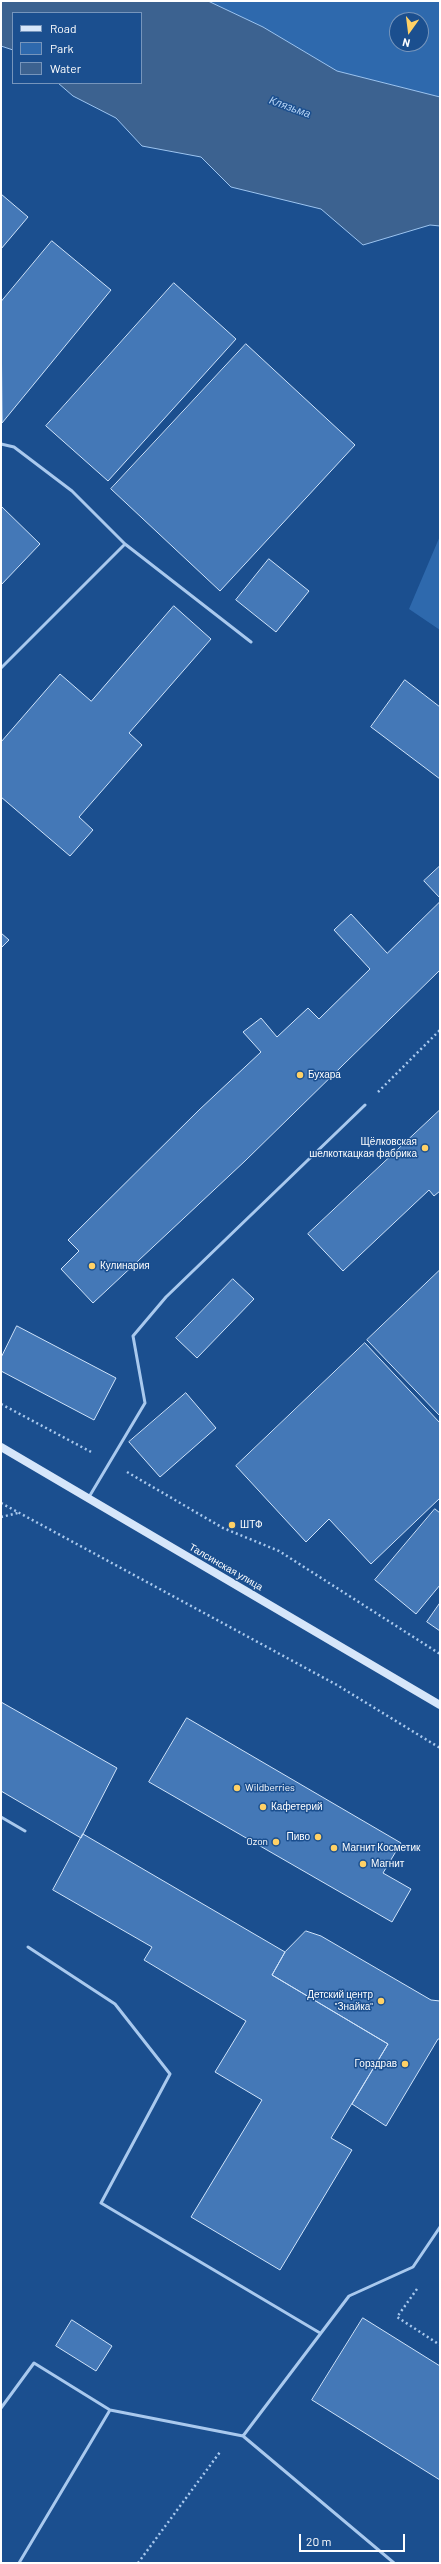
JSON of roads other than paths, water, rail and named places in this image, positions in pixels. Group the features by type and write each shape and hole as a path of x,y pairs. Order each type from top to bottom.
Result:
{"main road":[{"name":"Талсинская улица","path":"1,1447 440,1705"}],"lane":[{"path":"1,444 14,447 72,491 125,544 251,642"},
{"path":"1,668 125,544"},
{"path":"88,1499 145,1403 134,1336 166,1296 365,1105"},
{"path":"1,1817 25,1831"},
{"path":"28,1947 115,2004 170,2074 101,2203 320,2333"},
{"path":"243,2436 349,2296 413,2267 440,2227"},
{"path":"1,2408 34,2363 110,2410 243,2436 394,2563"},
{"path":"19,2563 110,2410"}],"water":[{"name":"Клязьма","path":"1,1 208,1 263,27 337,71 440,97 440,226 430,225 363,245 321,209 231,187 201,157 142,146 116,118 73,96 59,84 142,84 142,12 12,12 12,50 1,46"}],"place":[{"name":"Бухара","path":"300,1075"},
{"name":"Щёлковская шелкоткацкая фабрика","path":"425,1148"},
{"name":"Кулинария","path":"92,1266"},
{"name":"ШТФ","path":"232,1525"},
{"name":"Wildberries","path":"237,1788"},
{"name":"Кафетерий","path":"263,1807"},
{"name":"Пиво","path":"318,1837"},
{"name":"Ozon","path":"276,1842"},
{"name":"Магнит Косметик","path":"334,1848"},
{"name":"Магнит","path":"363,1864"},
{"name":"Детский центр \"Знайка\"","path":"381,2001"},
{"name":"Горздрав","path":"405,2064"}]}
